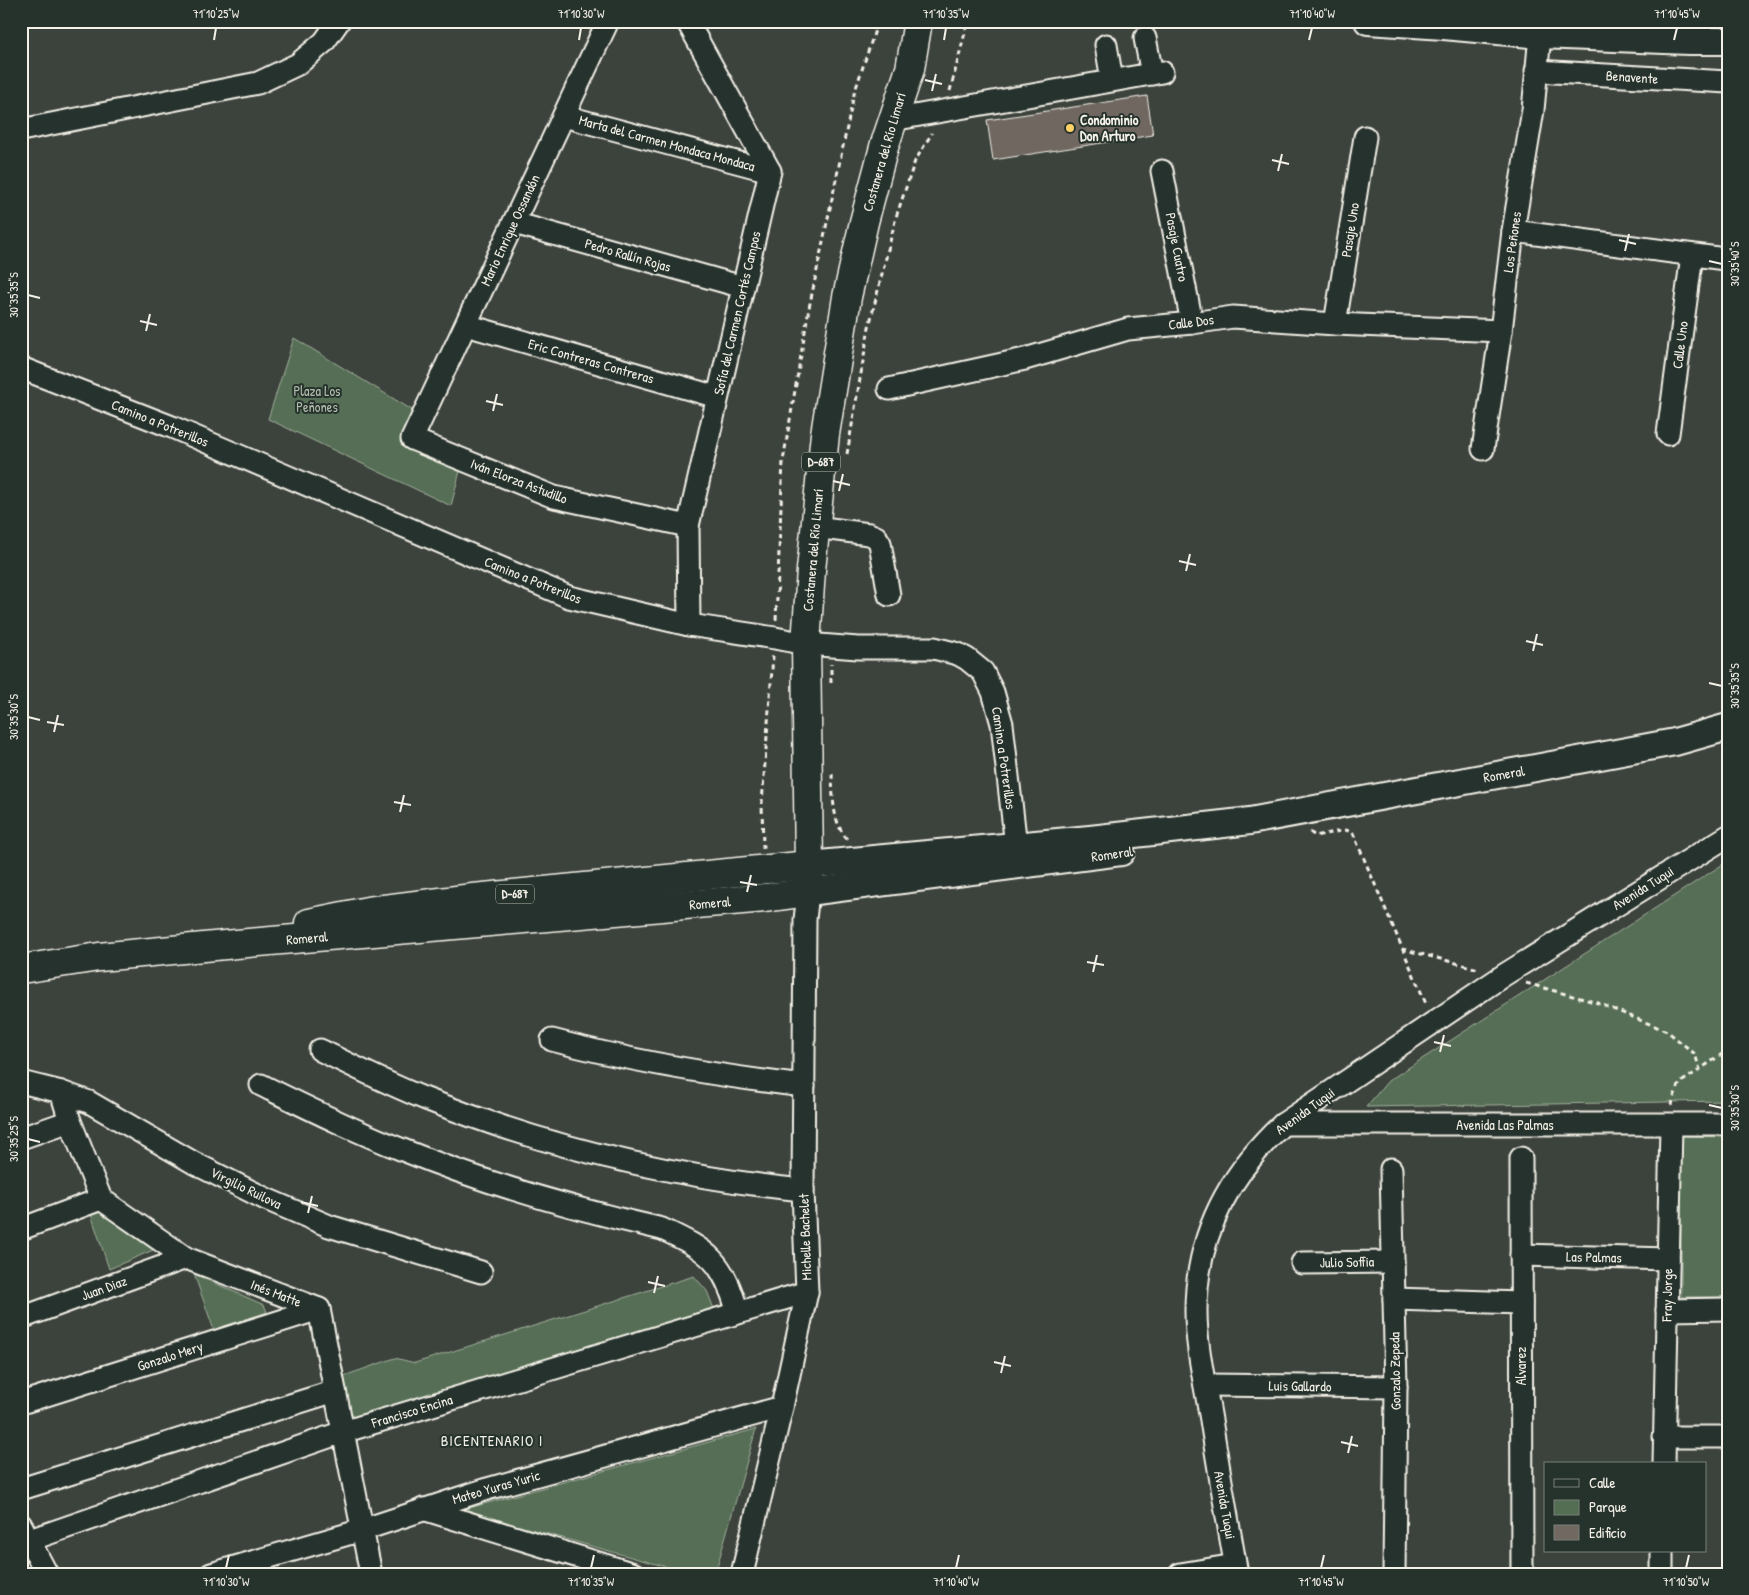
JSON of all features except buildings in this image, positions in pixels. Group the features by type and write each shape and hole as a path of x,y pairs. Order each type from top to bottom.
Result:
{"highway":[{"name":"Costanera del Río Limarí","path":"910,69 918,21"},
{"name":"Costanera del Río Limarí","path":"808,892 819,646 815,527 826,425 847,297 873,184 892,120 910,69 934,21"},
{"name":"Romeral","path":"225,945 320,920 368,911 473,898 809,865"},
{"name":"Romeral","path":"21,969 99,957 759,899 808,892"}],"main road":[{"path":"1368,21 1436,24 1540,35 1728,41"},
{"name":"Romeral","path":"809,865 1016,846 1250,821 1675,742 1728,727"},
{"name":"Romeral","path":"808,892 1156,847 1250,821"}],"street":[{"path":"21,130 258,83 298,64 324,42 339,21"},
{"name":"Mario Enrique Ossandón","path":"412,439 608,21"},
{"path":"688,21 770,171"},
{"name":"Los Peñones","path":"1483,449 1513,231 1533,110 1540,35"},
{"path":"892,120 1157,73 1145,38"},
{"path":"1106,45 1112,80"},
{"name":"Benavente","path":"1536,71 1728,82"},
{"name":"Marta del Carmen Mondaca Mondaca","path":"564,116 770,171"},
{"name":"Pasaje Uno","path":"1335,324 1365,137"},
{"name":"Sofía del Carmen Cortés Campos","path":"689,625 688,526 770,171"},
{"name":"Pasaje Cuatro","path":"1162,172 1192,323"},
{"name":"Pedro Rallín Rojas","path":"514,223 743,286"},
{"path":"1513,231 1725,259"},
{"name":"Calle Uno","path":"1668,434 1692,255"},
{"name":"Calle Dos","path":"889,389 1025,359 1128,329 1233,317 1335,324 1500,331"},
{"name":"Eric Contreras Contreras","path":"466,325 718,397"},
{"name":"Camino a Potrerillos","path":"21,368 172,427 569,597 689,625 819,646 947,650 968,659 983,672 993,692 1002,724 1016,846"},
{"name":"Iván Elorza Astudillo","path":"412,439 554,497 688,526"},
{"path":"815,527 869,534 876,537 880,543 889,595"},
{"name":"Avenida Tuqui","path":"1236,1570 1205,1385 1196,1312 1198,1276 1205,1244 1219,1206 1235,1178 1265,1140 1283,1124 1504,975 1728,836"},
{"name":"Michelle Bachelet","path":"742,1574 807,1292 803,1190 805,920 808,892"},
{"path":"552,1040 603,1053 693,1071 804,1086"},
{"path":"320,1050 372,1076 426,1099 535,1138 648,1168 734,1182 803,1190"},
{"name":"Virgilio Ruilova","path":"21,1082 61,1092 89,1102 194,1163 266,1199 330,1226 482,1272"},
{"path":"261,1085 348,1127 459,1171 526,1193 662,1229 682,1238 705,1252 722,1270 730,1287 738,1313"},
{"path":"21,1229 101,1199 70,1121 61,1092"},
{"path":"21,1138 70,1121"},
{"name":"Avenida Las Palmas","path":"1283,1124 1728,1124"},
{"name":"Fray Jorge","path":"1664,1462 1671,1125"},
{"name":"Alvarez","path":"1521,1158 1522,1574"},
{"name":"Gonzalo Zepeda","path":"1391,1169 1396,1387 1394,1574"},
{"name":"Inés Matte","path":"101,1199 186,1258 319,1309 371,1574"},
{"name":"Las Palmas","path":"1521,1255 1668,1259"},
{"name":"Juan Diaz","path":"21,1318 186,1258"},
{"name":"Julio Soffia","path":"1302,1263 1393,1262"},
{"name":"Francisco Encina","path":"24,1536 343,1432 807,1292"},
{"path":"1394,1299 1521,1303"},
{"name":"Gonzalo Mery","path":"21,1403 319,1309"},
{"path":"1667,1310 1728,1309"},
{"name":"Luis Gallardo","path":"1205,1385 1396,1387"},
{"path":"21,1489 335,1390"},
{"name":"Mateo Yuras Yuric","path":"212,1574 362,1530 487,1489 782,1407"},
{"path":"1664,1437 1728,1437"},
{"path":"423,1509 634,1574"},
{"path":"24,1536 47,1574"},
{"path":"1662,1552 1662,1574"},
{"path":"1180,1574 1236,1570"}],"path":[{"path":"763,871 762,804 775,638 785,451 809,308 852,103 878,21"},
{"path":"846,461 869,327 896,217 915,161 944,111 968,21"},
{"path":"819,646 831,692"},
{"path":"832,766 837,823 842,834 850,842"},
{"path":"1298,812 1315,836 1346,830 1353,833 1434,1022"},
{"path":"1402,949 1504,975 1598,1003 1667,1031 1696,1054 1700,1070"},
{"path":"1671,1125 1673,1099 1680,1083 1728,1050"}],"green space":[{"name":"Plaza Los Peñones","path":"294,338 412,410 402,439 461,467 451,506 268,419"},
{"path":"1728,861 1728,1101 1366,1107 1388,1081"},
{"path":"1681,1136 1728,1137 1728,1297 1681,1297"},
{"path":"97,1211 153,1250 109,1269 91,1214"},
{"path":"194,1274 264,1305 267,1312 214,1330"},
{"path":"694,1276 707,1291 714,1309 351,1423 341,1377 395,1358 415,1363"},
{"path":"756,1429 715,1574 692,1574 462,1510"}],"place":[{"name":"Condominio Don Arturo","path":"1070,128"}],"district":[{"name":"BICENTENARIO I","path":"492,1441"}]}
